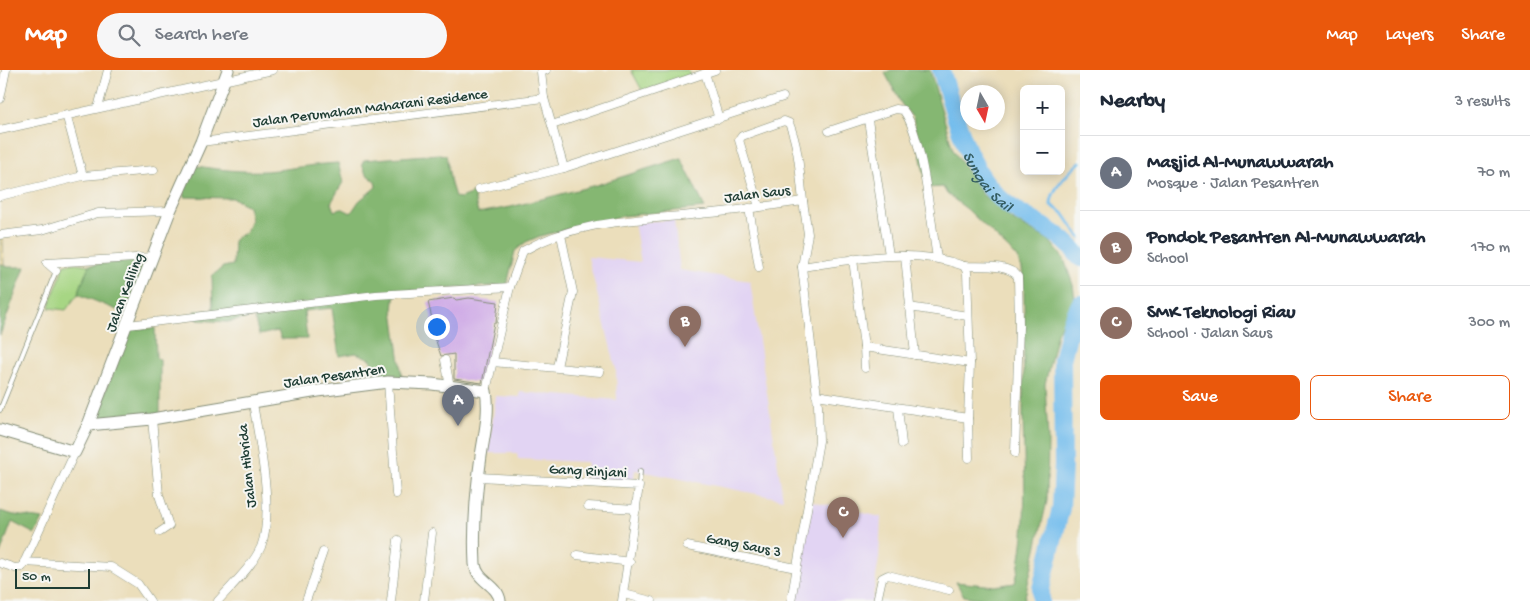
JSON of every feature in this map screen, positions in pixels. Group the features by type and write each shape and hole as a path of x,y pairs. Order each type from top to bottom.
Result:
{"street":[{"path":"0,98 6,70"},
{"path":"98,108 108,70"},
{"name":"Jalan Keliling","path":"75,452 88,425 128,325 170,211 228,70"},
{"path":"0,130 273,70"},
{"path":"546,70 541,72 544,98 564,168"},
{"path":"552,125 715,70"},
{"path":"705,73 719,119"},
{"path":"479,189 564,168 783,97"},
{"name":"Jalan Perumahan Maharani Residence","path":"200,142 544,98"},
{"path":"829,131 868,120 899,108 903,110 908,116 919,148 937,258"},
{"path":"66,114 83,176"},
{"path":"868,120 889,255"},
{"path":"758,207 739,140 742,136 784,121 789,123 792,131 800,172 803,201"},
{"path":"0,196 83,176 154,170"},
{"name":"Jalan Saus","path":"486,391 510,288 523,251 538,242 621,220 803,201 808,234 802,267 816,395 818,449 791,601"},
{"path":"749,208 759,267"},
{"path":"0,235 42,230 98,214 170,211"},
{"path":"557,367 573,292 561,235"},
{"path":"802,267 889,255 937,258 964,266 1005,269 1015,272 1018,277 1019,326 1015,453"},
{"path":"904,256 915,355"},
{"path":"56,271 47,263 153,257"},
{"path":"853,259 866,368"},
{"path":"964,266 967,272 970,363 968,458"},
{"path":"128,325 376,295 510,288"},
{"path":"909,307 968,316"},
{"path":"864,347 970,363"},
{"path":"445,360 450,388"},
{"path":"492,362 600,372"},
{"path":"388,382 396,494"},
{"name":"Jalan Pesantren","path":"88,425 152,419 326,390 388,382 432,384 450,388 486,391"},
{"path":"486,391 487,412 475,521 476,569 481,578 496,590 500,601"},
{"path":"816,395 968,418"},
{"name":"Jalan Hibrida","path":"218,601 255,558 264,535 264,477 252,403"},
{"path":"898,408 902,444"},
{"path":"152,419 159,495 169,526 160,532"},
{"path":"0,430 75,452 24,562 18,568 0,563"},
{"name":"Gang Rinjani","path":"479,477 639,486 630,562 623,598"},
{"path":"588,506 636,509"},
{"path":"424,601 432,533"},
{"path":"391,601 398,540"},
{"name":"Gang Saus 3","path":"687,546 796,568"},
{"path":"306,601 324,552"},
{"path":"578,555 630,562"},
{"path":"24,562 111,567 138,584 150,601"},
{"path":"877,601 882,578 888,575 949,590"},
{"path":"623,598 652,601"}],"lane":[{"path":"0,410 56,271"},
{"path":"639,486 640,471"}],"shaded area":[{"path":"674,220 680,270 750,281 783,499 635,470 633,483 586,480 587,462 518,459 517,453 488,453 496,396 520,397 520,392 617,400 616,369 588,257 641,262 634,222"},
{"path":"812,501 881,517 879,558 872,601 796,601"}],"green space":[{"path":"631,70 688,70 690,75 643,92"},
{"path":"891,70 930,70 953,150 982,194 1011,219 1049,240 1064,259 1073,285 1075,298 1057,333 1045,384 1048,439 1047,501 1024,601 994,601 964,596 956,582 995,586 1015,583 1022,542 1025,500 1023,416 1024,290 1022,268 1015,255 967,209 947,194 943,187 927,188 913,118 902,105 885,73"},
{"path":"446,155 455,197 460,198 473,193 478,213 511,207 596,185 681,158 705,208 622,216 540,236 526,242 515,251 507,285 395,292 393,310 402,378 378,379 371,359 356,353 339,356 332,308 304,311 307,339 281,339 278,331 259,335 254,317 227,322 198,320 194,311 213,311 212,276 223,267 233,265 234,239 246,232 251,220 248,206 233,198 184,197 184,187 197,166 214,169 258,171 338,163 343,182 331,203 334,211 341,208 351,213 359,201 376,187 375,181 366,174 362,164 364,160"},
{"path":"150,259 130,309 123,312 78,294 89,265"},
{"path":"0,263 8,267 25,267 0,335"},
{"path":"66,264 89,265 78,294 66,310 49,308 62,267"},
{"path":"155,328 156,358 160,360 160,416 97,422 96,416 129,329"},
{"path":"0,511 43,519 35,534 12,522 0,554"}],"sand":[{"path":"0,238 3,238 4,265 0,263"}],"building":[{"path":"454,298 456,300 469,298 498,302 496,323 494,323 482,383 454,379 454,354 441,356 433,332 435,331 428,302"}],"waterway":[{"name":"Sungai Sail","path":"941,70 958,126 974,163 984,180 996,195 1011,207 1057,235 1080,258"},
{"path":"1080,162 1057,187 1051,205 1063,213 1080,238"},
{"name":"Sungai Sail","path":"1041,601 1041,589 1061,508 1063,465 1062,360 1071,323 1080,304"}],"place":[{"name":"Pondok Pesantren Al-Munawwarah","path":"685,347"},
{"name":"Masjid Al-Munawwarah","path":"458,426"},
{"name":"SMK Teknologi Riau","path":"843,538"}]}
